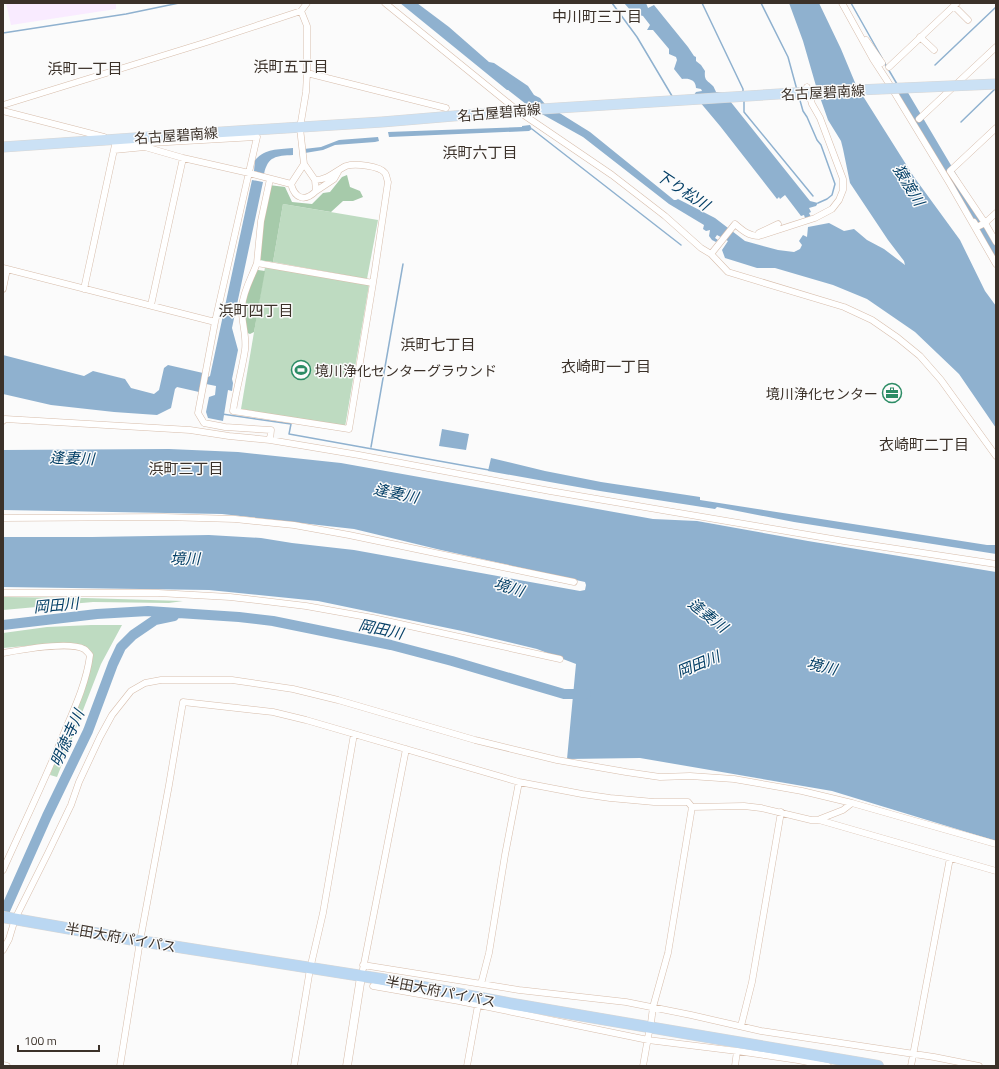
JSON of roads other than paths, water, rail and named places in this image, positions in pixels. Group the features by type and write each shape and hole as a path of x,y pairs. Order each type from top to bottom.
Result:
{"highway":[{"name":"半田大府パイパス","path":"9,918 140,941 361,976 513,1004 878,1066"}],"main road":[{"name":"名古屋碧南線","path":"3,147 300,128 522,110 804,92 996,84"}],"street":[{"path":"3,105 207,42 301,11 307,3"},
{"path":"385,3 522,110 612,175 665,216 702,248 712,252 728,272 844,307 872,320 898,338 920,356 941,380 996,456"},
{"path":"842,3 859,35 996,264"},
{"path":"889,67 955,5 968,20"},
{"path":"301,11 307,26 307,73 306,92 300,128 304,164 315,180 316,191"},
{"path":"859,35 865,38 882,63"},
{"path":"920,37 934,50"},
{"path":"919,119 996,47"},
{"path":"307,73 446,108"},
{"path":"712,252 735,225 752,236 759,236 815,218 832,209 839,200 843,190 843,179 820,118 804,92"},
{"path":"3,111 112,139"},
{"path":"996,128 950,171 996,242"},
{"path":"84,289 115,144 257,137 215,322 198,413 204,423 225,427 271,430 270,440"},
{"path":"114,150 145,147 183,158 291,184"},
{"path":"151,305 183,158"},
{"path":"304,164 291,184 293,192 299,197 305,198 312,195 334,179 339,170"},
{"path":"270,179 261,221 258,263 247,285 242,305 242,320 246,337 246,348 233,411 349,429 388,182 386,174 380,169 359,164 348,166 339,170 323,180 315,180"},
{"path":"963,207 967,210 977,227 985,223 996,213"},
{"path":"752,236 778,224"},
{"path":"258,263 373,283"},
{"path":"3,289 5,269 215,322"},
{"path":"3,421 5,419 190,430 270,440 550,491 828,538 996,564"},
{"path":"3,518 235,519 294,525 574,582"},
{"path":"3,593 158,593 230,596 306,606 373,618 560,659"},
{"path":"3,653 32,648 67,646 84,649 90,655 84,681 71,716 3,870"},
{"path":"3,950 9,939 9,918 48,853 71,805 79,782 112,715 131,690 146,683 162,680 232,680 294,689 338,700 475,740 557,760 626,772 660,776 690,776 734,779 802,790 996,844"},
{"path":"120,1066 140,941 170,785 183,702 273,712 306,720 519,782 610,798 654,802 688,802 692,807 668,953 653,1007 651,1023"},
{"path":"294,1066 310,969 323,913 354,734"},
{"path":"347,1066 363,965 406,749"},
{"path":"481,984 489,953 519,782"},
{"path":"819,820 843,810 852,803"},
{"path":"692,807 744,806 781,812 811,820 819,820 996,871"},
{"path":"741,1026 752,982 781,812"},
{"path":"912,1066 950,858"},
{"path":"363,965 519,990 626,1002 774,1033 913,1054 979,1066"},
{"path":"373,986 478,1004 648,1040 737,1051 828,1066"},
{"path":"467,1066 478,1004"},
{"path":"643,1066 649,1032"},
{"path":"735,1066 737,1051"},
{"path":"3,1065 7,1066"}],"water":[{"name":"猿渡川","path":"400,3 417,3 449,27 489,62 494,63 528,86 534,95 540,98 545,104 590,132 674,200 678,199 715,218 745,241 778,250 794,252 800,249 802,245 799,241 803,235 807,237 808,227 829,223 844,231 854,229 867,240 884,249 905,265 904,261 888,240 850,183 841,141 828,120 803,41 789,3 819,3 856,85 914,177 960,240 985,291 996,306 996,428 959,374 915,332 867,299 833,285 775,268 757,268 725,258 722,250 728,241 717,235 715,238 718,240 716,242 712,240 709,236 710,230 706,231 703,229 704,225 669,204 583,137 540,113 529,103 524,93 518,90 507,90"},
{"path":"624,3 646,3 648,8 654,5 696,57 696,61 705,71 706,79 713,86 716,92 725,93 810,201 818,203 816,206 809,208 811,217 805,218 804,215 801,216 785,195 780,199 779,197 777,199 694,95 696,92 702,91 701,89 696,88 695,83 692,80 682,79 674,69 677,60 676,57 669,54 669,49 653,30 647,30 650,25 643,16 639,15 636,10 631,11"},
{"path":"530,125 532,129 529,131 389,137 388,132 522,127"},
{"path":"378,137 379,141 375,142 335,145 323,150 305,153 304,149 321,147 339,140"},
{"path":"293,148 293,155 277,157 270,160 264,174 254,171 255,160 264,153 272,150"},
{"path":"252,180 263,182 232,328 238,350 232,379 232,391 228,390 223,421 208,418 206,412 209,397 215,395 216,386 206,384 208,377 210,376"},
{"path":"3,355 84,376 93,371 125,379 131,388 154,394 159,390 164,368 168,365 203,373 199,392 177,387 175,389 171,408 157,415 114,412 51,405 3,394"},
{"path":"442,429 469,434 466,450 439,446"},
{"path":"169,449 238,452 341,463 653,519 697,521 996,572 996,841 832,791 640,758 567,759 576,664 537,649 462,631 318,601 209,590 3,587 3,537 209,535 261,538 354,550 580,591 585,590 585,582 354,529 222,514 3,510 3,450"},
{"path":"491,458 601,482 700,497 700,500 987,545 996,545 996,554 794,522 717,507 715,509 600,491 488,471"}],"waterway":[{"path":"3,33 126,14 179,3"},
{"path":"612,3 637,37 672,96"},
{"path":"702,3 743,89 743,92"},
{"path":"761,3 788,57 797,90"},
{"path":"851,3 882,58"},
{"path":"935,65 996,7"},
{"path":"884,62 897,84"},
{"name":"下り松川","path":"506,82 538,107"},
{"path":"961,122 996,88"},
{"path":"903,94 996,251"},
{"path":"799,97 803,111 821,145 835,184 832,195 818,203"},
{"path":"744,100 744,112 813,196"},
{"path":"532,129 681,245"},
{"path":"371,447 403,264"},
{"path":"222,414 291,424 289,434 489,470"},
{"name":"岡田川","path":"3,625 97,614 148,611 239,617 273,621 391,645 452,661 564,694 586,694"},
{"name":"明徳寺川","path":"3,915 47,816 88,731 113,664 121,647 133,635 155,620 174,616"}],"place":[{"name":"境川浄化センターグラウンド","path":"301,370"},
{"name":"境川浄化センター","path":"892,393"}],"district":[{"name":"中川町三丁目","path":"597,16"},
{"name":"浜町五丁目","path":"291,66"},
{"name":"浜町一丁目","path":"85,68"},
{"name":"浜町六丁目","path":"480,152"},
{"name":"浜町四丁目","path":"256,310"},
{"name":"浜町七丁目","path":"438,344"},
{"name":"衣崎町一丁目","path":"606,366"},
{"name":"衣崎町二丁目","path":"924,444"},
{"name":"浜町三丁目","path":"186,468"}],"water label":[{"name":"逢妻川","path":"72,458"},
{"name":"逢妻川","path":"396,493"},
{"name":"境川","path":"185,558"},
{"name":"境川","path":"509,587"},
{"name":"逢妻川","path":"708,615"},
{"name":"境川","path":"822,666"}]}
